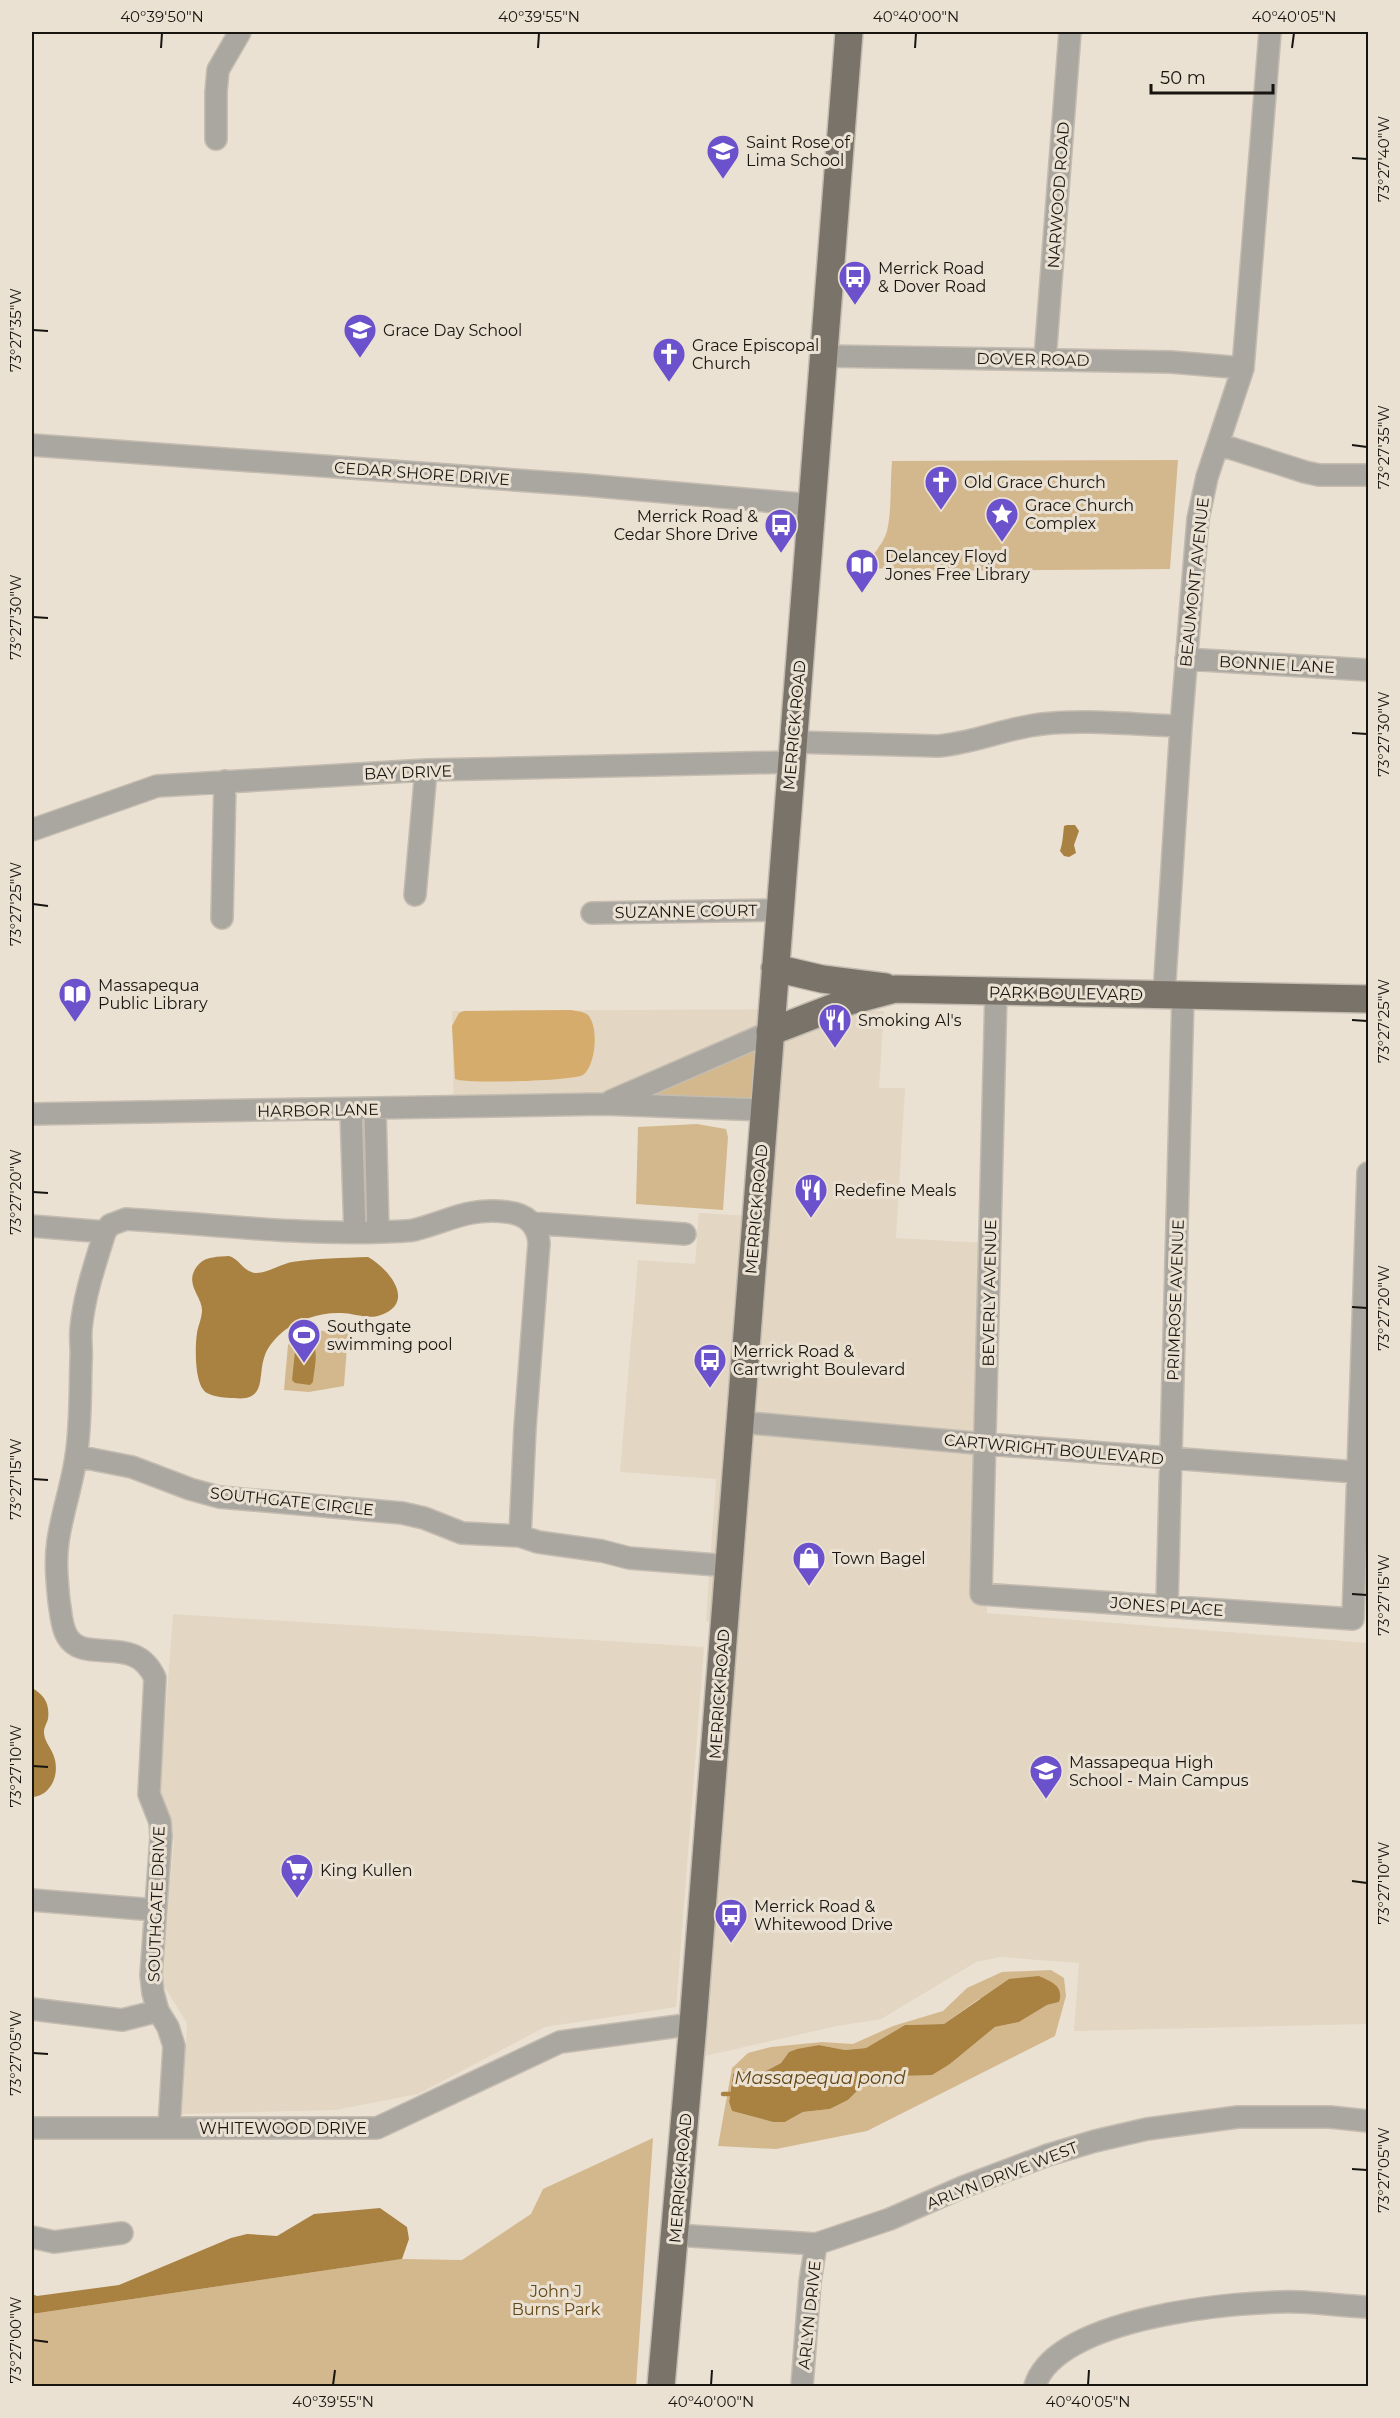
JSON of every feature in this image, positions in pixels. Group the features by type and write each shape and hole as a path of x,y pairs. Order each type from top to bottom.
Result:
{"main road":[{"name":"MERRICK ROAD","path":"661,2386 693,2024 849,32"},
{"path":"775,968 822,979 895,989"},
{"name":"PARK BOULEVARD","path":"770,1032 850,1001 895,989 1368,999"}],"street":[{"path":"216,139 218,70 240,32"},
{"name":"NARWOOD ROAD","path":"1046,359 1070,32"},
{"name":"BEAUMONT AVENUE","path":"1174,995 1181,726 1198,519 1207,477 1243,368 1270,32"},
{"name":"DOVER ROAD","path":"824,356 1171,362 1243,368"},
{"name":"CEDAR SHORE DRIVE","path":"32,444 608,487 812,505"},
{"path":"1218,444 1319,475 1368,475"},
{"name":"BONNIE LANE","path":"1186,659 1368,670"},
{"name":"BAY DRIVE","path":"32,830 157,786 426,770 938,746 958,744 1020,727 1048,723 1181,726"},
{"path":"415,896 426,770"},
{"path":"222,918 225,781"},
{"name":"SUZANNE COURT","path":"592,913 780,910"},
{"name":"BEVERLY AVENUE","path":"981,1594 996,991"},
{"name":"PRIMROSE AVENUE","path":"1167,1605 1171,1458 1174,995"},
{"name":"HARBOR LANE","path":"604,1104 770,1032"},
{"name":"HARBOR LANE","path":"32,1114 604,1104 764,1110"},
{"path":"375,1109 378,1232"},
{"path":"351,1110 355,1232"},
{"path":"1363,1472 1368,1173"},
{"path":"76,1456 81,1331 85,1299 105,1232 110,1225 126,1219 321,1233 378,1232 412,1230 457,1215 482,1211 522,1215 532,1222 539,1232 539,1243 525,1428 520,1536"},
{"path":"532,1222 685,1234"},
{"path":"32,1226 105,1232"},
{"name":"CARTWRIGHT BOULEVARD","path":"739,1422 1363,1472"},
{"name":"SOUTHGATE CIRCLE","path":"76,1456 132,1467 190,1489 219,1497 402,1513 424,1518 462,1533 520,1536 538,1542 602,1551 629,1558 729,1566"},
{"name":"SOUTHGATE DRIVE","path":"76,1456 57,1542 57,1577 63,1627 67,1637 74,1644 83,1648 131,1653 142,1659 150,1667 155,1678 148,1777 149,1794 160,1822 161,1837 151,1975 158,2011 168,2027 174,2046 169,2128"},
{"name":"JONES PLACE","path":"981,1594 1353,1619 1363,1472"},
{"path":"32,1900 155,1910"},
{"path":"32,2009 122,2020 158,2011"},
{"name":"WHITEWOOD DRIVE","path":"32,2128 377,2128 560,2042 693,2024"},
{"name":"ARLYN DRIVE WEST","path":"676,2235 816,2244 890,2219 963,2187 1048,2155 1147,2129 1238,2117 1330,2117 1368,2121"},
{"path":"32,2237 54,2242 122,2233"},
{"name":"ARLYN DRIVE","path":"802,2386 810,2282 816,2244"},
{"path":"1035,2386 1037,2379 1061,2352 1104,2331 1166,2314 1235,2304 1298,2302 1368,2307"}],"shaded area":[{"path":"799,1009 884,1011 879,1088 905,1088 896,1238 1001,1244 987,1613 1368,1643 1368,2024 1074,2031 1079,1963 1001,1957 976,1962 881,2019 837,2026 705,2056 736,1627 706,1621 716,1479 620,1472 638,1260 695,1264 699,1213 753,1216 762,1112 454,1110 452,1011"},
{"path":"570,1010 588,1015 594,1028 593,1055 583,1075 561,1079 519,1081 455,1079 452,1026 459,1013 464,1011"},
{"path":"173,1614 704,1647 676,2007 545,2027 418,2094 335,2110 182,2114 187,2023 161,1981 174,1841 160,1788"}],"green space":[{"name":"Grace Church Complex","path":"1178,460 1170,569 939,571 869,568 872,558 883,541 889,523 892,461"},
{"path":"768,1035 762,1107 612,1103"},
{"path":"697,1124 726,1129 728,1137 723,1210 636,1204 638,1127"},
{"path":"311,1330 348,1333 344,1386 309,1392 284,1390 288,1345 297,1334"},
{"path":"1051,1970 1064,1978 1066,1996 1055,2036 867,2131 776,2149 718,2146 732,2068 748,2053 771,2047 822,2042 853,2044 893,2026 943,2011 967,1988 1002,1972","holes":["979,1999 1059,2002 1047,2005 1019,2022 995,2027 950,2064 932,2074 897,2076 861,2087 848,2100 830,2109 803,2112 785,2122 773,2122 732,2111 729,2102 733,2074 764,2072 781,2063 789,2052 819,2045 845,2050 866,2048 905,2025 944,2024"]},
{"name":"John J Burns Park","path":"653,2138 636,2386 32,2386 32,2314 402,2259 462,2260 531,2214 543,2189"}],"water":[{"path":"1075,825 1079,831 1074,845 1076,853 1069,857 1064,856 1060,851 1064,826"},
{"path":"229,1256 256,1273 292,1262 368,1257 384,1269 396,1285 397,1302 392,1309 381,1315 366,1317 334,1313 312,1317 291,1326 282,1332 268,1348 259,1386 252,1396 227,1398 213,1395 203,1389 198,1374 196,1339 202,1310 192,1277 202,1261 213,1257"},
{"name":"Southgate swimming pool","path":"308,1337 316,1352 313,1382 310,1385 295,1383 292,1380 296,1342"},
{"path":"32,1688 43,1697 47,1704 48,1719 44,1735 53,1754 56,1768 50,1788 39,1796 32,1797"},
{"name":"Massapequa pond","path":"1039,1976 1056,1985 1060,1992 1059,2002 1047,2005 1019,2022 995,2027 950,2064 932,2075 897,2076 861,2087 848,2100 830,2109 803,2112 785,2122 773,2122 732,2111 729,2102 733,2074 764,2072 781,2063 789,2052 797,2049 819,2045 845,2050 866,2048 905,2025 944,2024 1009,1979"},
{"path":"380,2208 407,2227 409,2239 402,2259 32,2314 32,2294 37,2296 119,2285 231,2238 247,2234 277,2236 314,2214"}],"waterway":[{"path":"723,2094 734,2094"}],"place":[{"name":"Saint Rose of Lima School","path":"723,180"},
{"name":"Merrick Road & Dover Road","path":"855,306"},
{"name":"Grace Day School","path":"360,359"},
{"name":"Grace Episcopal Church","path":"669,383"},
{"name":"Old Grace Church","path":"941,511"},
{"name":"Grace Church Complex","path":"1002,543"},
{"name":"Merrick Road & Cedar Shore Drive","path":"781,554"},
{"name":"Delancey Floyd Jones Free Library","path":"862,594"},
{"name":"Massapequa Public Library","path":"75,1023"},
{"name":"Smoking Al's","path":"835,1049"},
{"name":"Redefine Meals","path":"811,1219"},
{"name":"Southgate swimming pool","path":"304,1364"},
{"name":"Merrick Road & Cartwright Boulevard","path":"710,1389"},
{"name":"Town Bagel","path":"809,1587"},
{"name":"Massapequa High School - Main Campus","path":"1046,1800"},
{"name":"King Kullen","path":"297,1899"},
{"name":"Merrick Road & Whitewood Drive","path":"731,1944"}]}
